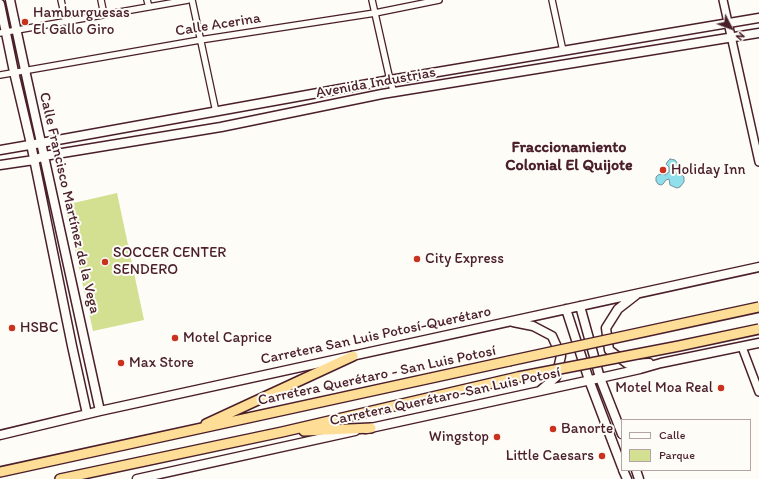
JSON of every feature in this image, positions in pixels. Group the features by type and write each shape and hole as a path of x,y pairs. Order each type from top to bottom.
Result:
{"highway":[{"name":"Carretera Querétaro - San Luis Potosí","path":"0,472 759,307"},
{"name":"Carretera Querétaro - San Luis Potosí","path":"60,479 282,432 518,377 679,346 759,328"},
{"path":"191,431 353,356"},
{"path":"282,432 371,428"},
{"path":"0,468 16,468"},
{"path":"79,479 103,470"}],"main road":[{"name":"Calle Francisco Martínez de la Vega","path":"10,0 100,411"},
{"name":"Calle Francisco Martínez de la Vega","path":"0,4 3,33 31,144 87,414"},
{"name":"Avenida Industrias","path":"0,150 390,80 759,18"},
{"name":"Avenida Industrias","path":"0,165 34,160 44,156 221,127 394,93 759,33"},
{"path":"44,209 55,206"},
{"name":"Carretera San Luis Potosí-Querétaro","path":"0,434 759,267"},
{"path":"638,293 618,309 606,328 609,350 628,364 661,363"},
{"path":"580,306 600,378 621,431"},
{"path":"566,309 589,380 621,464"},
{"path":"510,321 533,326 552,336 561,356 556,377 539,392"},
{"path":"72,346 85,343"},
{"name":"Carretera Querétaro-San Luis Potosí","path":"137,479 539,392 661,363 759,343"}],"street":[{"path":"61,0 66,22"},
{"path":"101,0 104,15"},
{"path":"147,0 149,7"},
{"path":"3,33 188,0"},
{"path":"192,0 216,112"},
{"path":"372,0 394,93"},
{"name":"Calle Acerina","path":"0,75 200,40 375,13 439,0"},
{"path":"552,0 563,51"},
{"path":"723,0 759,162"},
{"path":"742,347 759,392"}],"green space":[{"name":"SOCCER CENTER SENDERO","path":"117,193 144,320 93,331 65,205"}],"water":[{"path":"670,159 675,160 678,164 675,173 681,174 684,177 684,182 677,188 670,185 669,179 661,185 656,181 656,177 658,175 665,175 669,172 669,167 666,164"}],"place":[{"name":"Hamburguesas El Gallo Giro","path":"25,22"},
{"name":"Holiday Inn","path":"663,170"},
{"name":"City Express","path":"417,259"},
{"name":"SOCCER CENTER SENDERO","path":"105,262"},
{"name":"HSBC","path":"12,328"},
{"name":"Motel Caprice","path":"175,338"},
{"name":"Max Store","path":"121,363"},
{"name":"Motel Moa Real","path":"721,388"},
{"name":"Banorte","path":"553,429"},
{"name":"Wingstop","path":"497,437"},
{"name":"Little Caesars","path":"602,456"}],"district":[{"name":"Fraccionamiento Colonial El Quijote","path":"569,157"}]}
